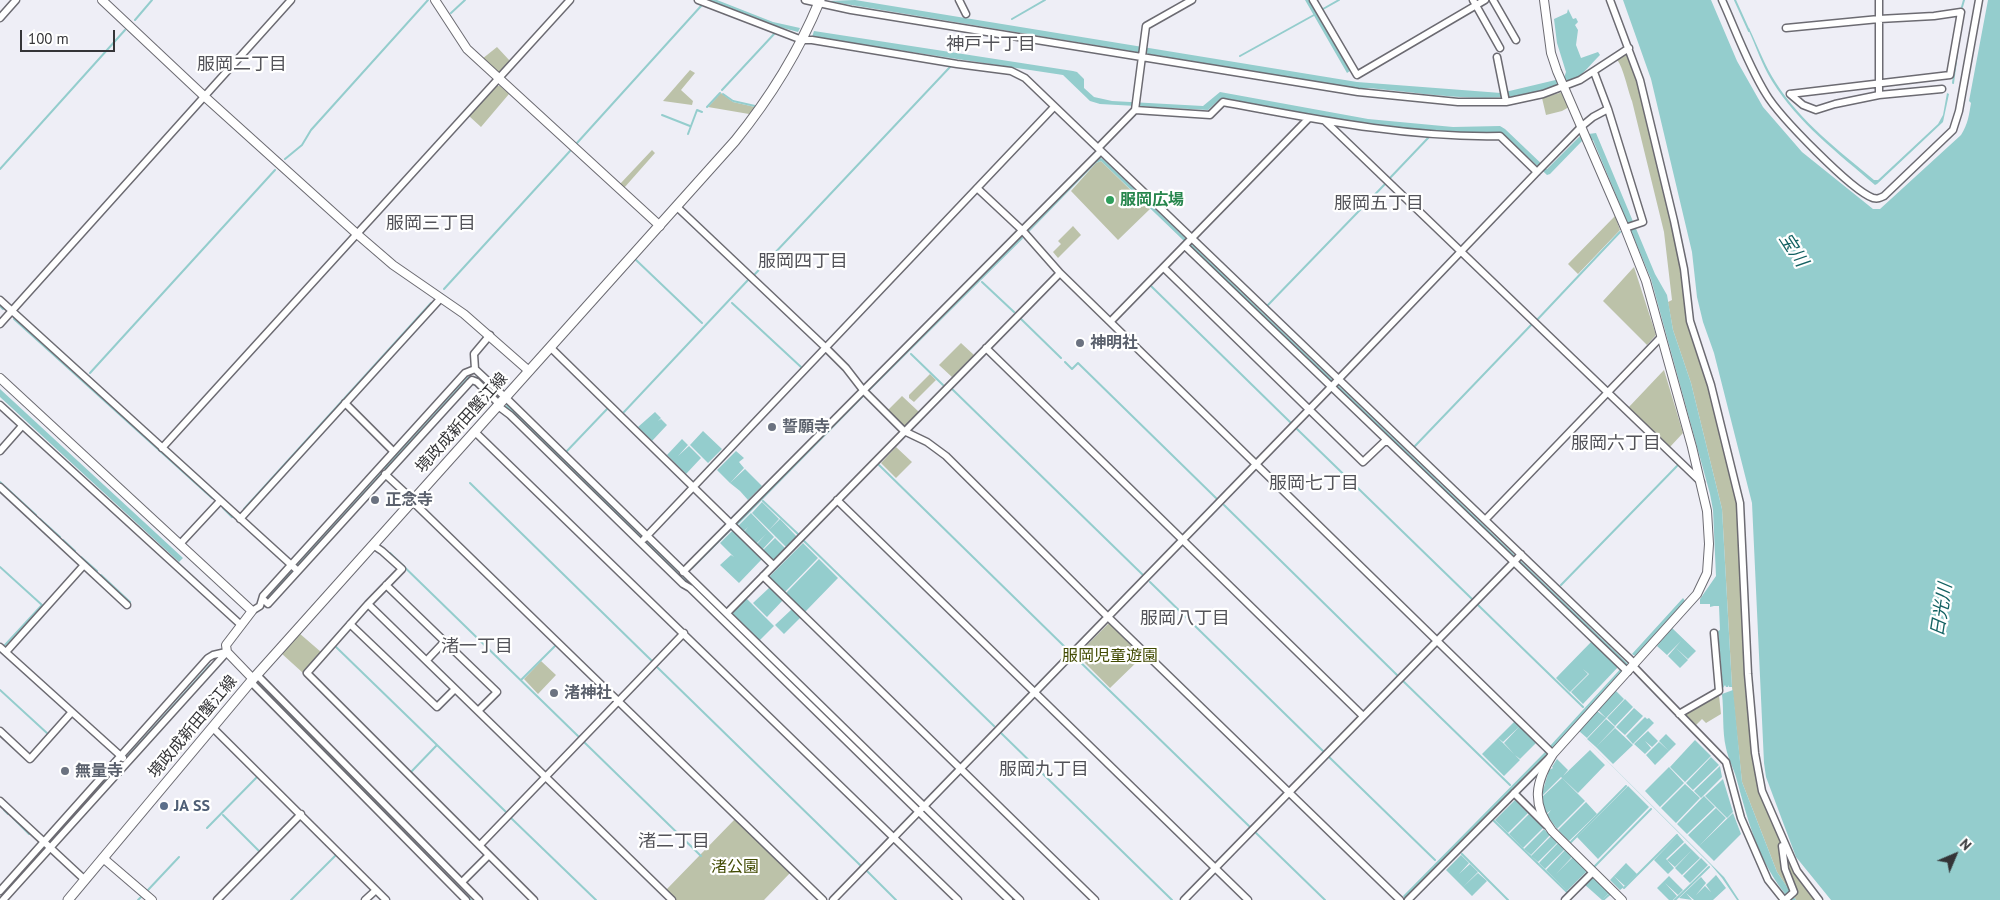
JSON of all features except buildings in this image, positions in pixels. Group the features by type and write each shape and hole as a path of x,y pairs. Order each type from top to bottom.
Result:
{"main road":[{"name":"境政成新田蟹江線","path":"68,900 253,678 677,207 754,118 777,84 802,40 820,1"}],"street":[{"path":"0,18 16,0"},
{"path":"102,0 204,96 357,234 393,265 490,335 529,371"},
{"path":"0,324 292,0"},
{"path":"435,0 467,50 660,226"},
{"path":"162,448 570,0"},
{"path":"698,0 802,40 1011,71 1025,78 1521,554 1629,667"},
{"path":"805,0 820,1 851,10 1142,55 1358,92 1458,102 1505,100 1543,94 1594,72 1629,48"},
{"path":"959,0 966,14"},
{"path":"683,572 1023,231 1099,150 1135,106 1146,26 1192,0"},
{"path":"1313,0 1357,75 1475,2 1485,0"},
{"path":"1494,0 1516,40"},
{"path":"1408,900 1552,754 1697,594 1707,573 1709,544 1707,511 1701,482 1646,280 1626,227 1551,54 1544,0"},
{"path":"1610,0 1640,80 1684,269 1690,321 1712,385 1740,503 1748,674 1755,752 1762,792 1781,839 1797,871 1819,900"},
{"path":"1722,0 1771,102 1788,123 1818,152 1853,184 1876,199 1884,196 1953,130 1980,0"},
{"path":"1879,0 1879,95"},
{"path":"1475,2 1500,48"},
{"path":"1786,28 1934,16 1961,12 1950,75 1790,94 1803,105 1816,110 1879,95 1942,88"},
{"path":"1497,57 1505,100"},
{"path":"1594,72 1608,109 1642,222 1626,227"},
{"path":"1135,106 1210,115 1223,102 1368,128 1463,137 1500,136 1540,169"},
{"path":"644,540 1054,107"},
{"path":"833,900 1310,410 1540,169 1585,133 1593,116 1608,109"},
{"path":"1111,322 1309,118"},
{"path":"1324,121 1701,482"},
{"path":"977,188 1023,231 1060,273 1552,754"},
{"path":"677,207 825,347 846,368 863,390 904,431 927,442 946,456 1108,617 1400,900"},
{"path":"1185,246 1333,386 1514,562 1679,714 1726,762 1741,818 1768,880 1785,900 1794,892 1786,869 1781,839"},
{"path":"1164,268 1363,462 1384,442 1389,442"},
{"path":"727,613 1060,273"},
{"path":"240,519 441,298"},
{"path":"0,300 298,571"},
{"path":"490,335 474,354 475,369 510,415 644,540 683,572 727,613 1020,900"},
{"path":"1485,520 1661,337"},
{"path":"550,347 773,566"},
{"path":"986,348 1363,716"},
{"path":"475,369 465,373 393,451 291,565 262,599 260,606 252,611 226,645 227,652 462,882 477,899"},
{"path":"0,378 252,611"},
{"path":"262,599 268,604 384,474 472,380 477,382 501,402 644,540 683,584 690,588 1009,900"},
{"path":"345,403 393,451"},
{"path":"0,405 241,625"},
{"path":"0,451 22,426"},
{"path":"474,431 958,900"},
{"path":"384,474 823,900"},
{"path":"0,487 127,605"},
{"path":"180,544 220,500"},
{"path":"837,500 1248,900"},
{"path":"373,545 402,569 307,673 534,900"},
{"path":"1184,900 1521,554"},
{"path":"6,652 84,565"},
{"path":"763,576 1096,900"},
{"path":"386,585 497,692 478,711"},
{"path":"368,604 672,900"},
{"path":"350,624 437,707 456,689"},
{"path":"480,845 684,633"},
{"path":"1679,714 1719,691 1714,633"},
{"path":"426,660 445,641"},
{"path":"0,647 127,762"},
{"path":"0,891 208,658 212,655 227,652"},
{"path":"3,900 227,652"},
{"path":"253,678 466,900"},
{"path":"0,731 30,759 71,713"},
{"path":"212,727 386,900"},
{"path":"1552,754 1544,767 1537,800 1544,820 1552,831"},
{"path":"1514,792 1622,900"},
{"path":"1,803 85,880"},
{"path":"217,900 301,814"},
{"path":"462,882 489,855"},
{"path":"103,858 152,900"},
{"path":"1565,900 1593,872"},
{"path":"365,900 376,890"}],"green space":[{"path":"497,47 510,61 499,72 482,59"},
{"path":"1625,54 1638,82 1666,194 1681,269 1688,322 1709,386 1737,505 1752,753 1757,780 1780,842 1784,870 1791,893 1777,872 1742,782 1732,687 1722,509 1691,383 1673,330 1668,302 1672,300 1664,232 1632,101 1617,60"},
{"path":"690,70 695,73 681,90 693,101 692,105 663,101"},
{"path":"497,86 500,86 509,94 481,127 469,116"},
{"path":"1563,92 1569,107 1546,115 1542,98"},
{"path":"721,93 733,102 755,107 749,114 708,107"},
{"path":"652,150 655,153 624,188 620,184"},
{"name":"服岡広場","path":"1101,161 1150,209 1118,240 1071,191 1096,163"},
{"path":"1615,216 1620,230 1578,274 1568,264"},
{"path":"1073,226 1081,235 1058,258 1053,252 1061,244 1058,241"},
{"path":"1634,267 1656,335 1647,345 1603,301"},
{"path":"961,343 974,355 952,377 939,365"},
{"path":"1664,370 1683,433 1669,448 1628,408"},
{"path":"930,374 936,380 914,402 909,398 909,395"},
{"path":"902,396 919,412 907,425 903,425 887,411"},
{"path":"896,447 912,462 896,478 881,463"},
{"name":"服岡児童遊園","path":"1108,624 1111,624 1144,655 1110,688 1077,655"},
{"path":"299,633 321,652 303,673 281,653"},
{"path":"541,661 556,675 538,694 524,679"},
{"path":"1719,695 1721,714 1706,723 1702,719 1696,725 1683,714"},
{"name":"渚公園","path":"735,819 790,873 764,900 676,900 666,890"},
{"path":"1783,850 1797,877 1816,900 1796,900 1793,895"}],"water":[{"path":"706,0 717,0 773,22 800,28 798,32 761,22"},
{"path":"855,0 1357,82 1501,93 1564,78 1566,72 1557,43 1554,19 1567,13 1568,9 1573,19 1576,18 1578,22 1575,25 1578,30 1576,45 1581,58 1598,52 1600,55 1582,74 1569,83 1546,91 1521,96 1470,98 1369,88 1361,89 827,1"},
{"path":"1305,0 1309,0 1350,71 1347,73"},
{"path":"1623,0 1711,0 1737,61 1763,107 1802,152 1873,209 1880,209 1961,135 1970,112 1971,103 1969,101 1988,0 2000,0 2000,900 1831,900 1796,857 1766,777 1764,763 1752,503 1714,353 1703,322 1697,297 1692,252 1651,79"},
{"path":"1749,28 1768,70 1797,111 1821,135 1874,180 1878,180 1938,124 1943,115 1947,93 1949,94 1943,122 1875,185 1819,137 1782,96 1765,69"},
{"path":"814,31 1073,71 1077,72 1084,79 1084,88 1094,97 1112,101 1203,106 1220,92 1368,119 1453,127 1500,126 1547,169 1581,135 1596,133 1655,274 1667,295 1673,330 1691,383 1722,509 1732,687 1728,685 1726,687 1725,685 1723,688 1718,631 1720,630 1719,606 1710,607 1710,604 1700,604 1700,599 1716,576 1713,510 1710,494 1651,279 1593,140 1583,140 1547,175 1501,132 1466,133 1396,128 1326,118 1221,98 1208,110 1100,104 1090,101 1063,75 812,37"},
{"path":"1099,157 1628,664 1553,749 1550,746 1624,665 1101,161 1096,163 1029,232"},
{"path":"0,389 183,558 179,562 0,397"},
{"path":"507,404 684,578 694,584 1016,900 1012,900 505,407"},
{"path":"655,412 661,418 658,421 661,419 667,425 652,441 638,427"},
{"path":"703,431 722,449 708,463 690,445"},
{"path":"682,439 688,445 678,456 689,446 701,458 686,474 667,455"},
{"path":"736,451 744,458 739,462 744,468 730,483 717,470"},
{"path":"745,469 762,486 748,500 730,483"},
{"path":"762,502 779,519 769,530 752,513"},
{"path":"751,513 774,537 762,550 756,545 766,534 756,544 744,532 748,527 743,532 738,526"},
{"path":"780,519 797,537 787,548 769,530"},
{"path":"733,530 762,559 739,583 720,565 731,555 734,557 720,543"},
{"path":"775,538 786,549 775,561 772,561 762,551"},
{"path":"803,543 818,558 785,592 769,577"},
{"path":"819,559 838,578 805,612 786,593"},
{"path":"770,587 783,600 767,617 753,603"},
{"path":"746,598 774,626 758,642 731,613"},
{"path":"1683,598 1685,601 1635,656 1632,654"},
{"path":"792,609 801,617 784,634 775,625"},
{"path":"1672,628 1696,651 1688,659 1676,648 1688,660 1680,668 1668,656 1681,641 1667,655 1657,646"},
{"path":"1592,641 1619,666 1583,704 1571,692 1589,674 1583,669 1588,674 1570,692 1556,678"},
{"path":"1733,690 1742,782 1777,872 1796,900 1790,900 1779,886 1762,857 1750,827 1727,752 1724,735 1722,694"},
{"path":"1616,691 1624,699 1606,718 1598,710"},
{"path":"1625,699 1633,707 1615,726 1607,718"},
{"path":"1634,708 1643,716 1625,735 1616,727"},
{"path":"1597,711 1606,718 1587,738 1579,731"},
{"path":"1645,717 1654,723 1633,744 1626,736"},
{"path":"1606,719 1615,727 1596,747 1587,739"},
{"path":"1515,721 1537,742 1520,759 1515,755 1520,760 1504,776 1482,754","holes":["1520,726 1504,743 1514,754 1498,738 1503,742"]},
{"path":"1615,728 1633,745 1613,764 1596,747"},
{"path":"1648,731 1658,741 1652,747 1645,741 1651,748 1645,754 1634,744"},
{"path":"1579,733 1724,877 1739,900 1737,900 1711,865"},
{"path":"1666,734 1676,744 1669,751 1659,741"},
{"path":"1695,740 1711,756 1685,782 1670,767"},
{"path":"1659,742 1669,751 1655,765 1646,755"},
{"path":"1590,750 1605,765 1578,793 1561,777 1541,797 1549,770 1553,768 1557,759 1568,770 1563,776"},
{"path":"1546,751 1548,753 1405,899 1403,896"},
{"path":"1711,757 1719,765 1693,790 1686,783"},
{"path":"1720,766 1722,777 1701,798 1694,791"},
{"path":"1669,767 1684,783 1660,807 1645,791"},
{"path":"1562,778 1585,801 1557,829 1547,815 1551,810 1546,814 1541,798"},
{"path":"1723,779 1733,812 1727,818 1705,796"},
{"path":"1685,784 1700,798 1676,823 1661,808"},
{"path":"1628,786 1649,807 1598,859 1577,837"},
{"path":"1704,796 1715,807 1687,834 1677,824"},
{"path":"1515,800 1528,813 1508,833 1495,820"},
{"path":"1586,802 1597,814 1569,841 1558,830"},
{"path":"1716,808 1726,818 1699,846 1688,835"},
{"path":"1733,813 1741,834 1714,861 1699,846"},
{"path":"1529,814 1543,828 1523,848 1509,834"},
{"path":"1544,829 1550,835 1531,855 1524,849"},
{"path":"1678,835 1684,842 1666,859 1674,868 1668,874 1654,860"},
{"path":"1551,836 1558,842 1538,862 1531,856"},
{"path":"1558,843 1565,849 1545,869 1539,863"},
{"path":"1685,843 1692,850 1675,867 1667,860"},
{"path":"1565,850 1572,857 1556,874 1573,857 1587,871 1567,891 1546,870"},
{"path":"1692,850 1700,858 1682,875 1675,868"},
{"path":"1461,855 1469,863 1459,874 1470,864 1478,872 1463,887 1446,870"},
{"path":"1701,858 1708,865 1690,883 1683,876"},
{"path":"1626,863 1637,874 1625,886 1614,876 1624,887 1620,890 1610,880"},
{"path":"1478,873 1487,881 1472,896 1463,887"},
{"path":"1592,875 1609,893 1602,900 1584,884"},
{"path":"1716,875 1726,888 1713,900 1694,900 1686,893 1692,900 1679,898 1701,877 1706,883 1696,895 1705,886 1711,892 1706,885"},
{"path":"1669,876 1683,890 1678,895 1665,883 1677,896 1673,900 1669,900 1657,888"}],"waterway":[{"path":"135,20 152,0"},
{"path":"285,159 302,145 311,130 428,0"},
{"path":"451,13 465,0"},
{"path":"1012,19 1045,0"},
{"path":"1323,9 1339,0"},
{"path":"1735,0 1749,31"},
{"path":"1962,7 1964,0"},
{"path":"577,143 701,6"},
{"path":"1240,56 1314,15"},
{"path":"0,169 125,30"},
{"path":"722,90 775,33"},
{"path":"1953,83 1957,53"},
{"path":"755,274 950,67"},
{"path":"707,107 720,93"},
{"path":"723,94 733,101 755,106"},
{"path":"688,134 697,110 702,112"},
{"path":"662,115 690,126"},
{"path":"1389,179 1429,137"},
{"path":"444,289 570,151"},
{"path":"90,373 275,170"},
{"path":"1268,305 1386,183"},
{"path":"1536,321 1620,232"},
{"path":"869,390 1022,238"},
{"path":"635,259 702,323"},
{"path":"624,412 748,280"},
{"path":"982,282 1014,312"},
{"path":"1151,286 1291,423"},
{"path":"244,509 431,303"},
{"path":"732,303 801,367"},
{"path":"0,306 3,309"},
{"path":"1020,318 1061,358"},
{"path":"14,319 212,498"},
{"path":"1415,446 1532,324"},
{"path":"911,354 943,385"},
{"path":"1065,362 1072,369 1078,363 1217,499"},
{"path":"385,469 468,378 472,377 484,382 497,396"},
{"path":"951,388 1143,575"},
{"path":"737,524 863,396"},
{"path":"566,452 608,408"},
{"path":"1297,429 1472,599"},
{"path":"879,465 1069,651"},
{"path":"1561,585 1678,465"},
{"path":"298,565 381,474"},
{"path":"0,482 36,515"},
{"path":"470,483 653,662"},
{"path":"763,501 798,534"},
{"path":"1224,505 1398,676"},
{"path":"223,508 232,517"},
{"path":"40,519 60,537"},
{"path":"769,575 814,528"},
{"path":"692,568 731,529"},
{"path":"63,540 75,551"},
{"path":"803,540 994,726"},
{"path":"390,553 579,737"},
{"path":"81,557 97,571"},
{"path":"0,567 42,605 5,645"},
{"path":"268,598 292,571"},
{"path":"101,575 130,602"},
{"path":"1150,582 1324,752"},
{"path":"1477,604 1583,707"},
{"path":"335,646 506,812"},
{"path":"521,680 555,646"},
{"path":"1075,657 1250,827"},
{"path":"128,756 210,665"},
{"path":"657,667 860,865"},
{"path":"1402,680 1510,785"},
{"path":"262,687 471,900"},
{"path":"0,690 48,734 50,733"},
{"path":"1001,733 1172,900"},
{"path":"584,742 701,856"},
{"path":"411,772 437,745"},
{"path":"1328,756 1435,860"},
{"path":"50,842 122,762"},
{"path":"207,828 257,777"},
{"path":"1571,842 1626,786"},
{"path":"1594,867 1651,809"},
{"path":"4,810 8,814"},
{"path":"223,815 259,851"},
{"path":"13,818 29,834"},
{"path":"511,818 596,900"},
{"path":"1494,821 1568,893"},
{"path":"1254,831 1325,900"},
{"path":"1624,888 1677,835"},
{"path":"13,884 43,851"},
{"path":"1462,854 1508,900"},
{"path":"291,900 336,855"},
{"path":"148,890 179,857"},
{"path":"1675,900 1709,867"},
{"path":"867,871 896,900"},
{"path":"1576,885 1588,872"},
{"path":"1603,900 1610,894"},
{"path":"138,900 141,897"}],"place":[{"name":"服岡広場","path":"1110,200"},
{"name":"神明社","path":"1080,343"},
{"name":"誓願寺","path":"772,427"},
{"name":"正念寺","path":"375,500"},
{"name":"渚神社","path":"554,693"},
{"name":"無量寺","path":"65,771"},
{"name":"JA SS","path":"164,806"}],"district":[{"name":"神戸十丁目","path":"991,45"},
{"name":"服岡二丁目","path":"242,65"},
{"name":"服岡五丁目","path":"1379,204"},
{"name":"服岡三丁目","path":"431,224"},
{"name":"服岡四丁目","path":"803,262"},
{"name":"服岡六丁目","path":"1616,444"},
{"name":"服岡七丁目","path":"1314,484"},
{"name":"服岡八丁目","path":"1185,619"},
{"name":"渚一丁目","path":"477,647"},
{"name":"服岡九丁目","path":"1044,770"},
{"name":"渚二丁目","path":"674,842"}],"water label":[{"name":"宝川","path":"1793,250"},
{"name":"日光川","path":"1942,610"}]}
